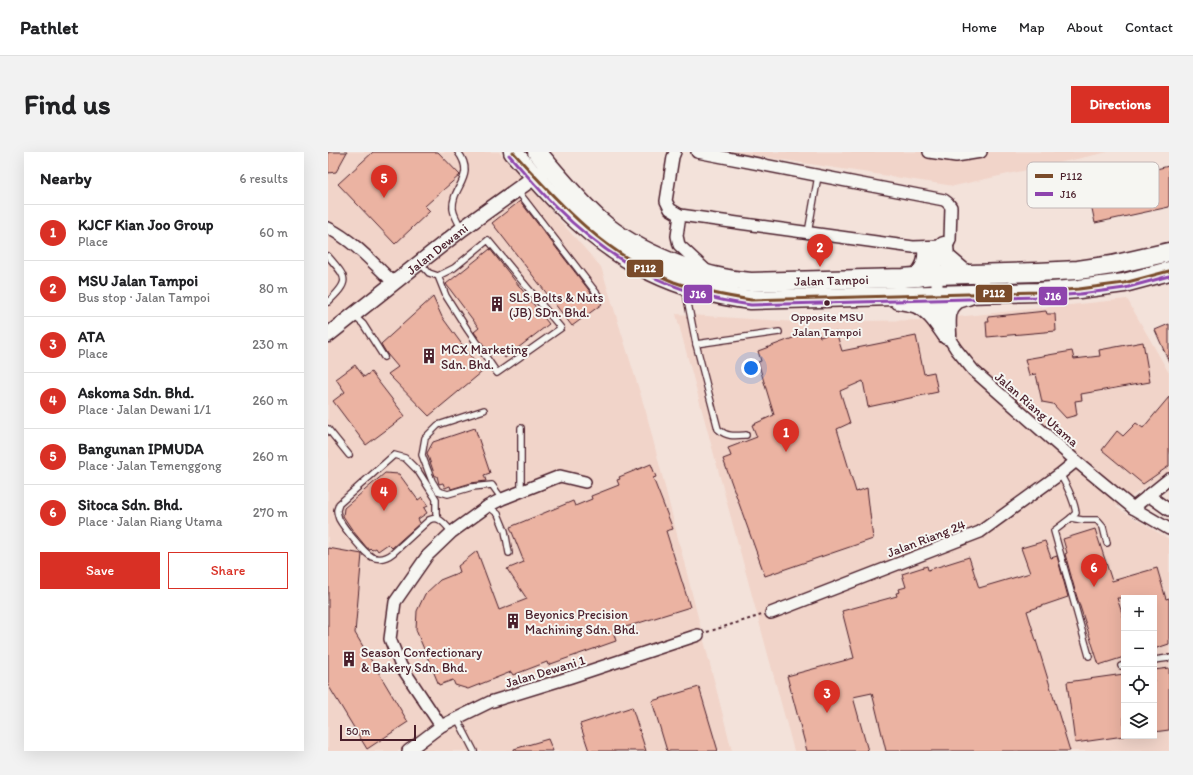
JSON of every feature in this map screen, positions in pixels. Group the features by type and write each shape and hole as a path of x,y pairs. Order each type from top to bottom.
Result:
{"main road":[{"name":"Jalan Tampoi","path":"513,152 566,210 591,233 621,256 652,273 684,285 725,296 751,300 886,297 1080,289 1124,283 1169,271"},
{"name":"Jalan Tampoi","path":"537,152 576,197 600,221 629,241 657,256 712,276 733,281 751,282 903,278 936,275 1078,270 1112,265 1169,252"},
{"path":"944,246 946,257 965,274"},
{"path":"918,277 928,260 920,249"},
{"path":"947,336 946,319 948,309 955,301 973,294"},
{"path":"886,297 920,306 934,317 947,336"}],"street":[{"path":"675,152 666,201 670,209 680,216 920,249 944,246 948,244 950,240 951,207 944,200 697,152"},
{"path":"929,152 956,156 981,152"},
{"name":"Jalan Dewani","path":"328,335 462,229 550,166"},
{"path":"680,216 677,236 679,245 712,276"},
{"path":"328,228 339,234 359,249 394,284"},
{"name":"Jalan Riang Utama","path":"920,249 932,254 936,259 938,311 947,336 972,370 1076,461 1133,508 1169,529"},
{"name":"Jalan Riang 24","path":"771,613 980,532 1076,461"},
{"path":"441,726 401,666 390,639 395,602 427,556 452,532 488,506 560,476 585,482"},
{"path":"1133,508 1169,478"},
{"path":"1148,495 1169,510"},
{"name":"Jalan Dewani 1","path":"408,751 441,726 490,702 572,677 698,635"}],"lane":[{"path":"458,152 464,160 465,177 455,197 453,207 455,217 462,229"},
{"path":"808,233 818,176"},
{"path":"516,189 598,295"},
{"path":"420,263 429,273 438,276 454,268 488,240 561,328 497,373 467,330 446,296 438,276"},
{"path":"328,256 342,273 344,283 342,289 328,302"},
{"path":"684,285 696,344 718,430 723,434 730,436 746,435"},
{"path":"353,315 362,324 384,357"},
{"path":"696,344 779,332"},
{"path":"484,410 438,425 425,438 422,455 432,481 438,491 448,494 472,487 492,485 502,499"},
{"path":"521,428 521,491"},
{"path":"328,429 349,455"},
{"path":"438,518 429,520 393,553 388,557 381,559 372,557 354,539 339,518 336,510 339,504 394,455 405,458 418,471 436,499 436,514 438,518 452,532"},
{"path":"1060,474 1076,513 1054,531 1089,656"},
{"path":"488,506 498,514 505,531 509,553"},
{"path":"1071,518 1097,520 1103,527 1107,543"},
{"path":"1157,660 1169,658"},
{"path":"457,718 474,751"}],"path":[{"path":"698,635 771,613"}],"shaded area":[{"path":"328,152 499,152 601,267 646,412 732,751 328,751"},
{"path":"730,152 1108,152 1063,162 1027,162 1027,170 954,186"},
{"path":"1127,299 1169,373 1169,471 1116,507 1169,539 1169,751 794,751 676,314 797,322 927,320"}],"building":[{"path":"328,152 347,152 336,172 328,173"},
{"path":"373,152 438,152 460,175 425,206 430,211 395,244 338,184"},
{"path":"1169,166 1169,207 1095,223 1092,208 1159,208 1159,168"},
{"path":"520,201 595,298 602,304 572,326 492,223"},
{"name":"SLS Bolts & Nuts (JB) SDn. Bhd.","path":"490,249 549,324 505,358 498,350 491,355 474,332 479,328 446,284"},
{"name":"MCX Marketing Sdn. Bhd.","path":"433,297 442,317 482,372 429,416 388,374 398,367 381,344"},
{"path":"1046,311 1047,314 1055,314 1056,331 987,337 986,322 989,322 988,317"},
{"path":"1169,324 1169,362 1155,330"},
{"path":"817,329 820,337 836,332 842,351 916,336 924,374 934,372 938,392 868,407 863,381 840,391 850,423 837,429 856,492 867,488 873,539 765,576 723,459 731,456 728,448 757,437 752,425 774,415 758,362 761,361 758,351"},
{"path":"1143,342 1150,382 1081,394 1082,400 1075,401 1077,415 1066,418 1053,404 1042,402 1036,374 1029,375 1025,359 1072,351 1074,359 1100,356 1099,350"},
{"path":"355,365 364,377 371,372 405,416 366,445 333,401 345,392 336,379"},
{"path":"1169,397 1169,466 1143,484 1102,450 1117,431 1123,436 1136,423 1143,428"},
{"path":"475,428 490,473 484,475 486,481 471,483 451,489 450,486 445,488 443,483 439,484 427,453 433,442"},
{"path":"651,464 656,477 653,478 673,529 666,531 690,607 613,631 616,641 548,665 547,662 513,675 511,672 468,689 455,685 453,680 439,685 416,630 417,611 425,594 440,580 460,572 458,566 477,551 499,610 527,599 507,569 524,562 510,527 573,501 575,506 592,499 591,496 619,485 617,480 620,479 619,477"},
{"path":"385,473 399,474 418,500 422,497 428,506 424,508 427,513 418,519 420,523 392,548 388,544 378,551 376,548 372,550 367,548 343,516 344,508"},
{"path":"1095,529 1112,581 1157,568 1166,599 1169,598 1169,644 1157,648 1157,595 1121,595 1121,598 1117,598 1121,610 1121,658 1099,665 1076,594 1065,554 1067,553 1063,539"},
{"path":"1045,541 1051,558 1057,556 1068,597 1027,611 1070,751 886,751 872,693 853,697 868,751 807,751 787,676 854,658 842,611 897,596 896,593 900,592 899,589 906,587 902,574 927,566 928,570 969,557 979,588 1030,573 1021,548"},
{"name":"Season Confectionary & Bakery Sdn. Bhd.","path":"328,548 362,554 355,633 408,722 367,749 328,685"},
{"path":"1169,668 1169,730 1157,732 1157,703 1157,670"},
{"path":"1121,674 1121,736 1075,743 1067,682"},
{"path":"699,687 718,751 667,751 652,701"},
{"path":"632,707 646,751 589,751 580,724"},
{"path":"548,739 553,751 514,751 514,749"}],"transit line":[{"name":"P112","path":"513,152 567,210 586,227 627,258 674,282 702,291 732,297 751,300 1038,292 1079,289 1124,283 1169,271"},
{"name":"J16","path":"509,155 550,201 577,227 599,245 645,273 670,284 723,300 751,305 1038,297 1080,294 1125,288 1169,276"}],"place":[{"name":"Bangunan IPMUDA","path":"384,198"},
{"name":"MSU Jalan Tampoi","path":"820,267"},
{"name":"Opposite MSU Jalan Tampoi","path":"827,303"},
{"name":"SLS Bolts & Nuts (JB) SDn. Bhd.","path":"497,304"},
{"name":"MCX Marketing Sdn. Bhd.","path":"429,356"},
{"name":"KJCF Kian Joo Group","path":"786,452"},
{"name":"Askoma Sdn. Bhd.","path":"384,511"},
{"name":"Sitoca Sdn. Bhd.","path":"1094,587"},
{"name":"Beyonics Precision Machining Sdn. Bhd.","path":"513,621"},
{"name":"Season Confectionary & Bakery Sdn. Bhd.","path":"349,659"},
{"name":"ATA","path":"827,713"}]}
